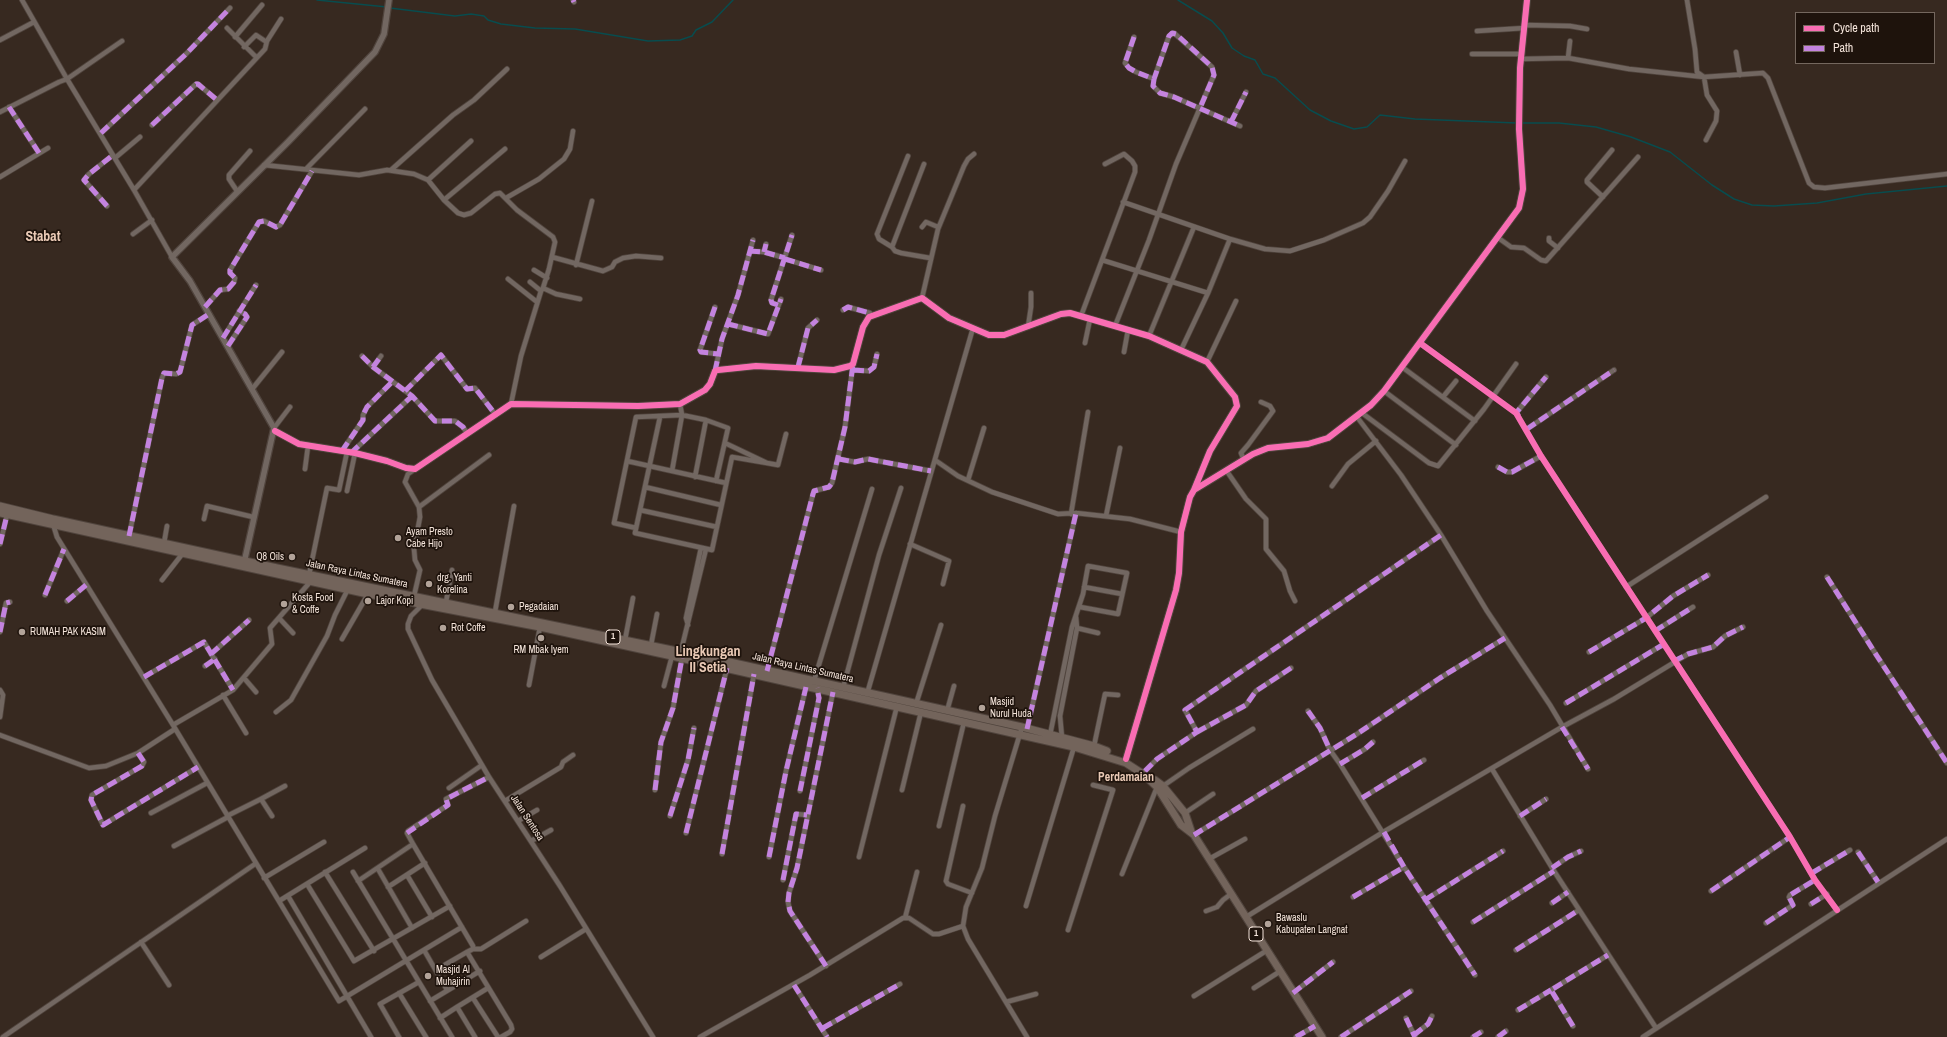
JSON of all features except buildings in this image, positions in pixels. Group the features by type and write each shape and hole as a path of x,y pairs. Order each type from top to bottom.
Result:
{"highway":[{"name":"Jalan Raya Lintas Sumatera","path":"0,506 53,522 183,553 244,563"},
{"name":"Jalan Raya Lintas Sumatera","path":"4,514 164,543 310,578 427,598 651,645 727,668 806,687 816,685 843,688 897,706 964,722 1023,730 1094,746 1126,760 1145,771 1184,813 1192,833 1246,917 1279,972 1322,1037"},
{"name":"Jalan Raya Lintas Sumatera","path":"310,578 368,594 540,627 672,656 682,655 767,671 816,685 833,692 916,704 1023,730 1126,763 1160,787 1181,825 1192,833"}],"street":[{"path":"22,0 84,109 101,133 172,257 190,281 275,430 292,442 349,452 387,461 406,468 415,469"},
{"path":"1194,490 1226,470 1268,448 1320,442 1334,435 1359,415 1384,391 1519,208 1522,198 1519,129 1521,56 1527,0"},
{"path":"1687,0 1695,49 1695,66 1697,72 1704,77 1707,95 1717,111 1716,121 1706,140"},
{"path":"172,257 375,52 384,34 389,1"},
{"path":"235,37 262,5"},
{"path":"101,133 186,54 230,8"},
{"path":"134,190 265,49 267,41 281,19"},
{"path":"0,40 34,22"},
{"path":"1477,31 1525,27 1570,26 1587,29"},
{"path":"227,28 256,58"},
{"path":"1115,326 1176,164 1200,108 1213,78 1213,70 1174,33 1169,36 1153,86 1160,93 1200,108 1240,126"},
{"path":"244,47 256,35 267,41"},
{"path":"1134,38 1126,66 1136,72 1154,79"},
{"path":"1568,58 1570,41"},
{"path":"0,112 67,79 122,42"},
{"path":"1736,52 1740,75"},
{"path":"1472,54 1568,58 1630,69 1704,77 1763,73 1766,76 1806,176 1810,185 1814,188 1947,174"},
{"path":"391,170 442,125 474,100 507,69"},
{"path":"152,125 196,84 198,84 217,100"},
{"path":"1231,122 1246,92"},
{"path":"9,107 39,153"},
{"path":"306,169 365,109"},
{"path":"506,198 539,179 564,159 570,149 573,131"},
{"path":"107,206 84,180 89,174 140,137"},
{"path":"428,180 471,141"},
{"path":"0,177 48,148"},
{"path":"444,200 505,149"},
{"path":"1603,198 1587,182 1587,180 1612,150"},
{"path":"237,191 229,179 229,175 239,161 250,151"},
{"path":"922,298 938,227 964,166 968,159 974,154"},
{"path":"1081,316 1135,172 1135,166 1132,161 1128,156 1122,154 1105,164"},
{"path":"908,156 877,234 879,239 892,247 895,251 930,258"},
{"path":"1497,237 1511,247 1524,248 1544,262 1603,198 1638,157"},
{"path":"1123,202 1230,239 1269,249 1290,251 1314,244 1349,230 1370,217 1406,161"},
{"path":"892,247 924,164"},
{"path":"264,165 362,175 391,170 414,174 428,180 444,200 458,213 464,216 471,213 495,194 500,193 517,210 554,238 555,242 547,278 537,302 521,356 511,404"},
{"path":"205,307 220,290 228,289 234,282 235,278 230,273 230,270 260,222 264,221 276,227 280,225 312,171"},
{"path":"576,265 592,201"},
{"path":"133,234 152,220"},
{"path":"922,227 926,222 938,227"},
{"path":"1149,336 1194,227"},
{"path":"778,305 772,303 771,300 792,235"},
{"path":"1549,238 1549,241 1558,248"},
{"path":"1180,350 1208,293 1230,239"},
{"path":"414,596 420,570 415,560 414,549 420,518 419,507 405,482 408,474 511,404 638,406 680,404 706,390 715,371 718,354 753,240"},
{"path":"764,252 766,244"},
{"path":"750,250 764,252 821,270"},
{"path":"552,257 576,265 603,271 612,267 615,262 623,258 636,256 661,258"},
{"path":"1102,260 1208,293"},
{"path":"534,270 547,278"},
{"path":"508,279 537,302"},
{"path":"530,282 542,289 556,294 580,299"},
{"path":"223,338 256,285"},
{"path":"1028,327 1031,294"},
{"path":"767,671 813,494 817,489 830,487 839,459 853,367 864,327 871,316 922,298"},
{"path":"922,298 949,318 989,335 1004,336 1065,313 1081,316 1149,336 1206,362 1235,397 1237,406 1210,451 1190,497 1181,532 1179,573 1176,590 1126,760"},
{"path":"728,324 768,334 780,299"},
{"path":"1206,362 1236,301"},
{"path":"715,307 700,350 701,352 718,354"},
{"path":"843,310 848,307 870,313 871,316"},
{"path":"228,346 246,317 245,314 239,311"},
{"path":"129,536 162,378 164,373 176,374 180,372 192,325 209,314"},
{"path":"1085,343 1090,319"},
{"path":"798,367 808,328 817,320"},
{"path":"867,696 973,328"},
{"path":"1124,352 1128,330"},
{"path":"1420,343 1516,413 1527,429 1541,456 1664,644 1674,662 1790,837 1815,880 1827,894 1837,910"},
{"path":"252,388 282,352"},
{"path":"715,371 756,366 834,370 853,367 869,371 874,366 877,354"},
{"path":"405,391 441,355 467,388 475,388 495,414"},
{"path":"362,356 373,367 412,396 435,421 455,421 467,433"},
{"path":"373,367 381,356"},
{"path":"1359,415 1434,466 1441,464 1494,396 1516,364"},
{"path":"1402,367 1475,421"},
{"path":"1527,429 1614,370"},
{"path":"1516,413 1546,377"},
{"path":"1443,397 1456,381"},
{"path":"0,735 89,768 106,766 138,753 174,727 233,690 272,644 269,630 310,578 327,488 339,490 349,452 363,420 363,415 367,407 392,382"},
{"path":"1384,391 1456,445"},
{"path":"347,491 349,452 412,396"},
{"path":"1244,460 1240,453 1248,445 1273,411 1272,408 1261,402"},
{"path":"672,471 682,415 680,404"},
{"path":"244,563 253,517 275,430 290,407"},
{"path":"1027,1037 968,939 963,926 966,907 982,868 995,816 1023,730 1074,513 1088,412"},
{"path":"636,528 614,523 636,417 682,415 706,420 728,428 716,481"},
{"path":"1359,415 1441,535 1505,638 1546,699 1588,769"},
{"path":"660,417 648,466 635,533 704,549 712,550 732,457 778,465 786,434"},
{"path":"695,476 706,420"},
{"path":"968,480 984,428"},
{"path":"1332,486 1348,464 1376,441"},
{"path":"725,443 767,462"},
{"path":"305,469 308,446"},
{"path":"1106,516 1120,448"},
{"path":"419,507 489,455"},
{"path":"1498,467 1507,472 1512,472 1541,456"},
{"path":"839,459 854,462 868,459 931,471"},
{"path":"935,460 968,480 992,492 1058,514 1074,513 1130,519 1181,532"},
{"path":"627,461 726,483"},
{"path":"1226,470 1246,499 1266,520 1266,549 1286,575 1290,591 1295,601"},
{"path":"645,487 721,505"},
{"path":"843,688 879,555 901,488"},
{"path":"800,791 819,698 816,685 872,489"},
{"path":"1626,587 1766,497"},
{"path":"204,519 207,506 253,517"},
{"path":"495,612 514,506"},
{"path":"640,510 717,527"},
{"path":"0,544 4,514"},
{"path":"53,522 57,538 144,677 228,816 255,864 339,1001 462,927"},
{"path":"164,543 167,526"},
{"path":"1197,732 1185,710 1441,535"},
{"path":"910,544 949,561 943,584"},
{"path":"45,596 64,549"},
{"path":"655,790 661,742 673,708 688,625 686,618 697,582 704,549"},
{"path":"162,580 183,553"},
{"path":"1050,735 1072,627 1080,607 1088,566 1127,573 1118,614 1080,607"},
{"path":"446,602 452,570"},
{"path":"1589,652 1646,618 1673,596 1708,575"},
{"path":"1827,577 1876,656 1947,763"},
{"path":"67,601 86,585"},
{"path":"1084,587 1122,594"},
{"path":"276,712 291,700 327,636 335,615 348,589"},
{"path":"342,638 368,594"},
{"name":"Jalan Sentosa","path":"427,598 409,620 408,624 410,635 435,684 489,777 531,841 653,1037"},
{"path":"625,640 633,598"},
{"path":"0,632 1,620 6,603 10,602"},
{"path":"1655,631 1693,607"},
{"path":"651,645 657,614"},
{"path":"279,618 293,633"},
{"path":"1062,738 1060,716 1077,628 1076,618"},
{"path":"211,654 249,620"},
{"path":"916,704 941,625"},
{"path":"529,685 540,627"},
{"path":"1246,917 1384,832 1562,727 1614,699 1688,654 1713,647 1725,636 1743,627"},
{"path":"1077,628 1098,633"},
{"path":"1192,833 1357,734 1440,678 1505,638"},
{"path":"144,677 204,642 233,690"},
{"path":"1566,703 1664,644"},
{"path":"664,686 672,656"},
{"path":"205,666 215,659"},
{"path":"686,833 727,668"},
{"path":"1145,771 1157,759 1197,732 1246,705 1256,691 1291,668"},
{"path":"722,854 754,674"},
{"path":"244,678 256,692"},
{"path":"947,711 954,686"},
{"path":"769,857 786,771 806,687"},
{"path":"0,690 3,695 0,716"},
{"path":"826,966 789,907 789,893 797,868 833,692"},
{"path":"1094,746 1105,694 1118,695"},
{"path":"224,695 246,733"},
{"path":"859,857 897,706"},
{"path":"1308,711 1320,728 1330,750 1384,832 1404,867 1475,975"},
{"path":"902,790 921,712"},
{"path":"939,826 964,722"},
{"path":"670,816 688,760 694,728"},
{"path":"1122,874 1160,787 1253,730"},
{"path":"1340,764 1366,749 1373,742"},
{"path":"1026,906 1074,747"},
{"path":"138,753 144,762 142,766 92,795 91,800 103,826 198,767"},
{"path":"505,801 560,767 563,762 573,755"},
{"path":"1362,798 1424,760"},
{"path":"449,788 482,765"},
{"path":"1492,769 1553,869 1656,1028"},
{"path":"473,949 473,946 407,833 448,805 446,799 489,777"},
{"path":"151,813 207,783"},
{"path":"1068,930 1113,790 1093,785"},
{"path":"174,846 285,786"},
{"path":"1184,813 1213,794"},
{"path":"261,799 272,816"},
{"path":"1520,816 1546,799"},
{"path":"963,806 946,882 972,893"},
{"path":"518,821 537,810"},
{"path":"783,880 796,814 807,815"},
{"path":"531,841 551,830"},
{"path":"1712,890 1790,837"},
{"path":"1209,859 1244,839"},
{"path":"1643,1037 1878,882 1947,839"},
{"path":"264,878 324,842"},
{"path":"358,881 378,869 413,844"},
{"path":"279,901 365,848"},
{"path":"1812,873 1850,850"},
{"path":"1425,900 1503,851"},
{"path":"1473,922 1553,869 1568,857 1580,852"},
{"path":"1858,852 1878,882"},
{"path":"388,887 425,863"},
{"path":"3,1037 255,864"},
{"path":"1352,897 1404,867"},
{"path":"378,869 412,928"},
{"path":"325,872 374,951"},
{"path":"353,872 452,1037"},
{"path":"700,1037 794,985 906,918 917,872"},
{"path":"407,875 432,917"},
{"path":"1766,923 1792,905 1789,897 1790,895 1815,880"},
{"path":"307,884 353,960 356,961 450,906"},
{"path":"1552,903 1568,892"},
{"path":"1206,911 1217,907 1222,900 1231,894"},
{"path":"1811,904 1827,894"},
{"path":"288,896 371,1037"},
{"path":"1516,950 1579,910"},
{"path":"906,918 933,934 963,926"},
{"path":"436,970 473,949 481,949 526,921"},
{"path":"541,957 586,929"},
{"path":"141,942 169,985"},
{"path":"424,950 447,990"},
{"path":"1194,996 1266,951"},
{"path":"468,952 512,1027 510,1032 499,1037 473,998"},
{"path":"1518,1010 1608,955"},
{"path":"1293,993 1333,962"},
{"path":"430,1001 480,971"},
{"path":"1254,988 1279,972"},
{"path":"399,1037 379,1005 419,982"},
{"path":"823,1028 900,984"},
{"path":"794,985 828,1037"},
{"path":"440,1018 488,988"},
{"path":"1341,1037 1411,990"},
{"path":"1551,990 1574,1026"},
{"path":"399,993 426,1037"},
{"path":"1006,1002 1036,994"},
{"path":"457,1007 475,1037"},
{"path":"1406,1018 1414,1036 1428,1024 1432,1016"},
{"path":"1296,1037 1315,1026"},
{"path":"1498,1037 1506,1031"},
{"path":"1473,1037 1481,1032"}],"waterway":[{"path":"317,0 387,7"},
{"path":"390,8 455,16 471,14 484,16 488,20 501,24 535,28 575,29 648,41 680,40 692,36 696,30 712,22 733,0"},
{"path":"1178,0 1212,21 1223,33 1232,48 1244,56 1255,60 1263,74 1275,78 1310,110 1331,121 1354,129 1367,127 1380,115 1415,119 1517,123"},
{"path":"1521,123 1559,123 1596,127 1631,137 1670,152 1712,185 1734,199 1752,205 1774,206 1817,203 1866,194 1947,186"}],"marked path":[{"path":"101,133 186,54 230,8"},
{"path":"1134,37 1125,63 1129,68 1136,72 1154,79 1169,36 1172,33 1176,34 1212,67 1214,75 1200,108"},
{"path":"1154,79 1153,86 1160,93 1174,97 1240,126"},
{"path":"152,125 196,84 198,84 217,100"},
{"path":"1231,122 1246,92"},
{"path":"9,107 39,153"},
{"path":"107,206 84,180 89,174 113,155"},
{"path":"205,307 220,290 228,289 234,282 235,278 230,273 230,270 259,222 264,221 276,227 280,225 312,171"},
{"path":"778,305 772,303 771,300 792,235"},
{"path":"715,371 722,339 738,295 753,240"},
{"path":"764,252 766,244"},
{"path":"750,251 764,252 785,258"},
{"path":"785,259 821,270"},
{"path":"223,338 256,285"},
{"path":"728,324 768,334 781,299"},
{"path":"715,307 700,350 701,352 718,354"},
{"path":"843,310 848,307 870,313 871,316"},
{"path":"228,346 247,317 239,311"},
{"path":"129,536 162,378 164,373 176,374 180,372 192,325 209,314"},
{"path":"798,367 808,328 817,320"},
{"path":"854,370 869,371 874,367 877,354"},
{"path":"405,391 441,355 467,389 475,388 495,414"},
{"path":"362,356 373,367 412,396 435,421 455,421 463,427 467,433"},
{"path":"373,367 381,356"},
{"path":"767,671 814,491 829,487 832,483 845,427 853,364"},
{"path":"1527,429 1614,370"},
{"path":"1519,416 1516,413 1546,377"},
{"path":"342,451 363,420 363,415 367,407 392,382"},
{"path":"351,453 412,396"},
{"path":"1498,467 1507,472 1512,472 1541,456"},
{"path":"839,459 855,462 868,459 931,471"},
{"path":"1027,729 1076,513"},
{"path":"0,544 7,515"},
{"path":"1145,771 1157,759 1197,732 1185,710 1441,535"},
{"path":"45,595 64,549"},
{"path":"1589,652 1646,618 1673,596 1708,575"},
{"path":"1827,577 1947,763"},
{"path":"67,601 86,585"},
{"path":"0,632 6,603 10,602"},
{"path":"1655,631 1693,607"},
{"path":"211,654 249,620"},
{"path":"1674,661 1688,654 1713,647 1725,636 1743,627"},
{"path":"1194,835 1357,734 1440,678 1505,638"},
{"path":"144,677 204,642 233,690"},
{"path":"1566,703 1664,644"},
{"path":"655,790 661,742 673,708 682,658"},
{"path":"205,666 215,659"},
{"path":"686,833 727,668"},
{"path":"1197,732 1246,705 1256,691 1291,668"},
{"path":"722,854 754,674"},
{"path":"769,857 786,771 806,687"},
{"path":"800,791 819,698 817,688"},
{"path":"826,966 790,911 788,902 789,893 797,868 833,692"},
{"path":"1308,711 1320,728 1330,750"},
{"path":"1562,727 1588,769"},
{"path":"670,816 688,760 694,728"},
{"path":"1340,764 1365,749 1373,742"},
{"path":"138,753 144,762 142,766 92,795 91,800 103,825 198,767"},
{"path":"1362,798 1424,760"},
{"path":"407,833 448,805 446,799 489,777"},
{"path":"1520,816 1546,799"},
{"path":"783,880 796,814 807,815"},
{"path":"1384,832 1404,867 1475,975"},
{"path":"1711,891 1790,837"},
{"path":"1812,873 1850,850"},
{"path":"1425,900 1503,851"},
{"path":"1552,868 1568,857 1581,851"},
{"path":"1858,852 1878,882"},
{"path":"1353,897 1404,867"},
{"path":"1473,922 1554,871"},
{"path":"1766,923 1793,905 1789,897 1790,895 1815,880"},
{"path":"1552,903 1568,892"},
{"path":"1811,904 1827,894"},
{"path":"1516,950 1579,910"},
{"path":"1573,1026 1551,990 1608,955"},
{"path":"1293,993 1333,962"},
{"path":"823,1028 900,984"},
{"path":"794,985 827,1037"},
{"path":"1518,1010 1551,990"},
{"path":"1341,1037 1411,991"},
{"path":"1414,1035 1428,1024 1432,1016"},
{"path":"1406,1018 1415,1037"},
{"path":"1296,1037 1315,1026"},
{"path":"1498,1037 1506,1031"},
{"path":"1473,1037 1481,1032"}],"cycle path":[{"path":"1126,759 1176,590 1179,573 1181,532 1190,497 1194,490 1253,454 1268,448 1308,444 1328,438 1371,405 1384,391 1519,208 1523,189 1519,129 1520,68 1527,0"},
{"path":"275,431 299,444 355,453 387,461 406,468 415,469 511,404 638,406 680,404 705,390 710,384 715,371 718,370 756,366 834,370 850,366 853,364 863,327 869,317 922,298 949,318 989,335 1004,335 1061,314 1070,313 1149,336 1207,362 1235,397 1237,406 1210,451 1194,490"},
{"path":"1420,343 1516,413 1541,456 1790,837 1815,880 1837,910"}],"place":[{"name":"Ayam Presto Cabe Hijo","path":"398,538"},
{"name":"Q8 Oils","path":"292,557"},
{"name":"drg. Yanti Korelina","path":"429,584"},
{"name":"Lajor Kopi","path":"368,601"},
{"name":"Kosta Food & Coffe","path":"284,604"},
{"name":"Pegadaian","path":"511,607"},
{"name":"Rot Coffe","path":"443,628"},
{"name":"RUMAH PAK KASIM","path":"22,632"},
{"name":"RM Mbak Iyem","path":"541,638"},
{"name":"Masjid Nurul Huda","path":"982,708"},
{"name":"Bawaslu Kabupaten Langnat","path":"1268,924"},
{"name":"Masjid Al Muhajirin","path":"428,976"}],"district":[{"name":"Stabat","path":"43,237"},
{"name":"Lingkungan II Setia","path":"708,660"},
{"name":"Perdamaian","path":"1126,778"}]}
